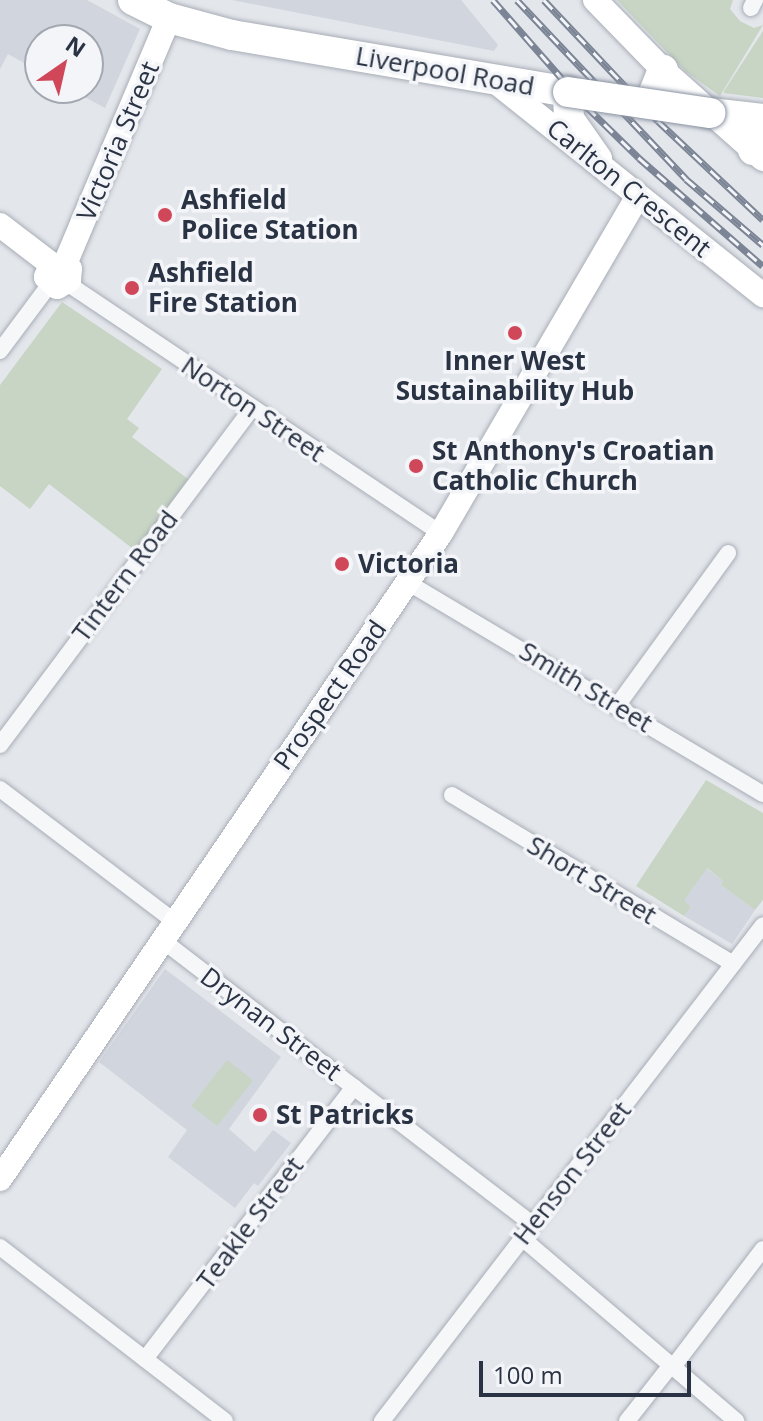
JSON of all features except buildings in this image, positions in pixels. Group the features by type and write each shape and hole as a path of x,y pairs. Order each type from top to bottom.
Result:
{"highway":[{"name":"Liverpool Road","path":"133,0 169,18 246,38 568,92 655,89 710,113 763,119"},
{"path":"568,92 569,119 597,159"}],"street":[{"path":"595,0 655,89"},
{"name":"Victoria Street","path":"0,351 58,274 169,18"},
{"name":"Carlton Crescent","path":"496,82 597,159 637,197 763,295"},
{"path":"710,113 760,149"},
{"name":"Prospect Road","path":"0,1179 441,533 637,197"},
{"name":"Norton Street","path":"0,225 58,274 441,533"},
{"name":"Tintern Road","path":"0,745 252,408"},
{"path":"617,706 728,553"},
{"name":"Smith Street","path":"407,582 763,794"},
{"name":"Drynan Street","path":"0,789 527,1231 736,1421"},
{"name":"Short Street","path":"452,795 733,964"},
{"name":"Henson Street","path":"382,1421 763,925"},
{"name":"Teakle Street","path":"145,1359 354,1087"},
{"path":"0,1247 225,1421"},
{"path":"627,1421 763,1249"}],"shaded area":[{"path":"0,0 87,0 140,29 105,108 98,104 104,104 104,24 24,24 24,63 8,54 0,69"},
{"path":"232,0 461,0 498,45 494,51"},
{"path":"706,868 723,881 721,885 755,910 732,944 684,916 691,907 683,900"},
{"path":"165,969 281,1057 229,1129 255,1152 273,1130 291,1143 258,1186 254,1183 235,1208 168,1157 187,1130 99,1062"}],"green space":[{"path":"617,0 733,0 730,9 740,21 754,28 763,25 720,96 685,71"},
{"path":"763,31 763,98 724,93 724,91"},
{"path":"62,302 162,369 127,419 139,428 132,437 188,479 137,552 49,484 30,509 0,486 0,385"},
{"path":"706,780 763,813 763,900 755,910 721,885 723,881 707,868 684,900 691,907 684,916 636,886"},
{"path":"227,1060 253,1080 217,1126 191,1106"}],"railway":[{"path":"493,0 587,107 639,158 763,266"},
{"path":"517,0 686,179 763,245"},
{"path":"544,0 658,121 763,220"}],"place":[{"name":"Ashfield Police Station","path":"165,215"},
{"name":"Ashfield Fire Station","path":"132,288"},
{"name":"Inner West Sustainability Hub","path":"515,333"},
{"name":"St Anthony's Croatian Catholic Church","path":"416,466"},
{"name":"Victoria","path":"342,564"},
{"name":"St Patricks","path":"260,1115"}]}
